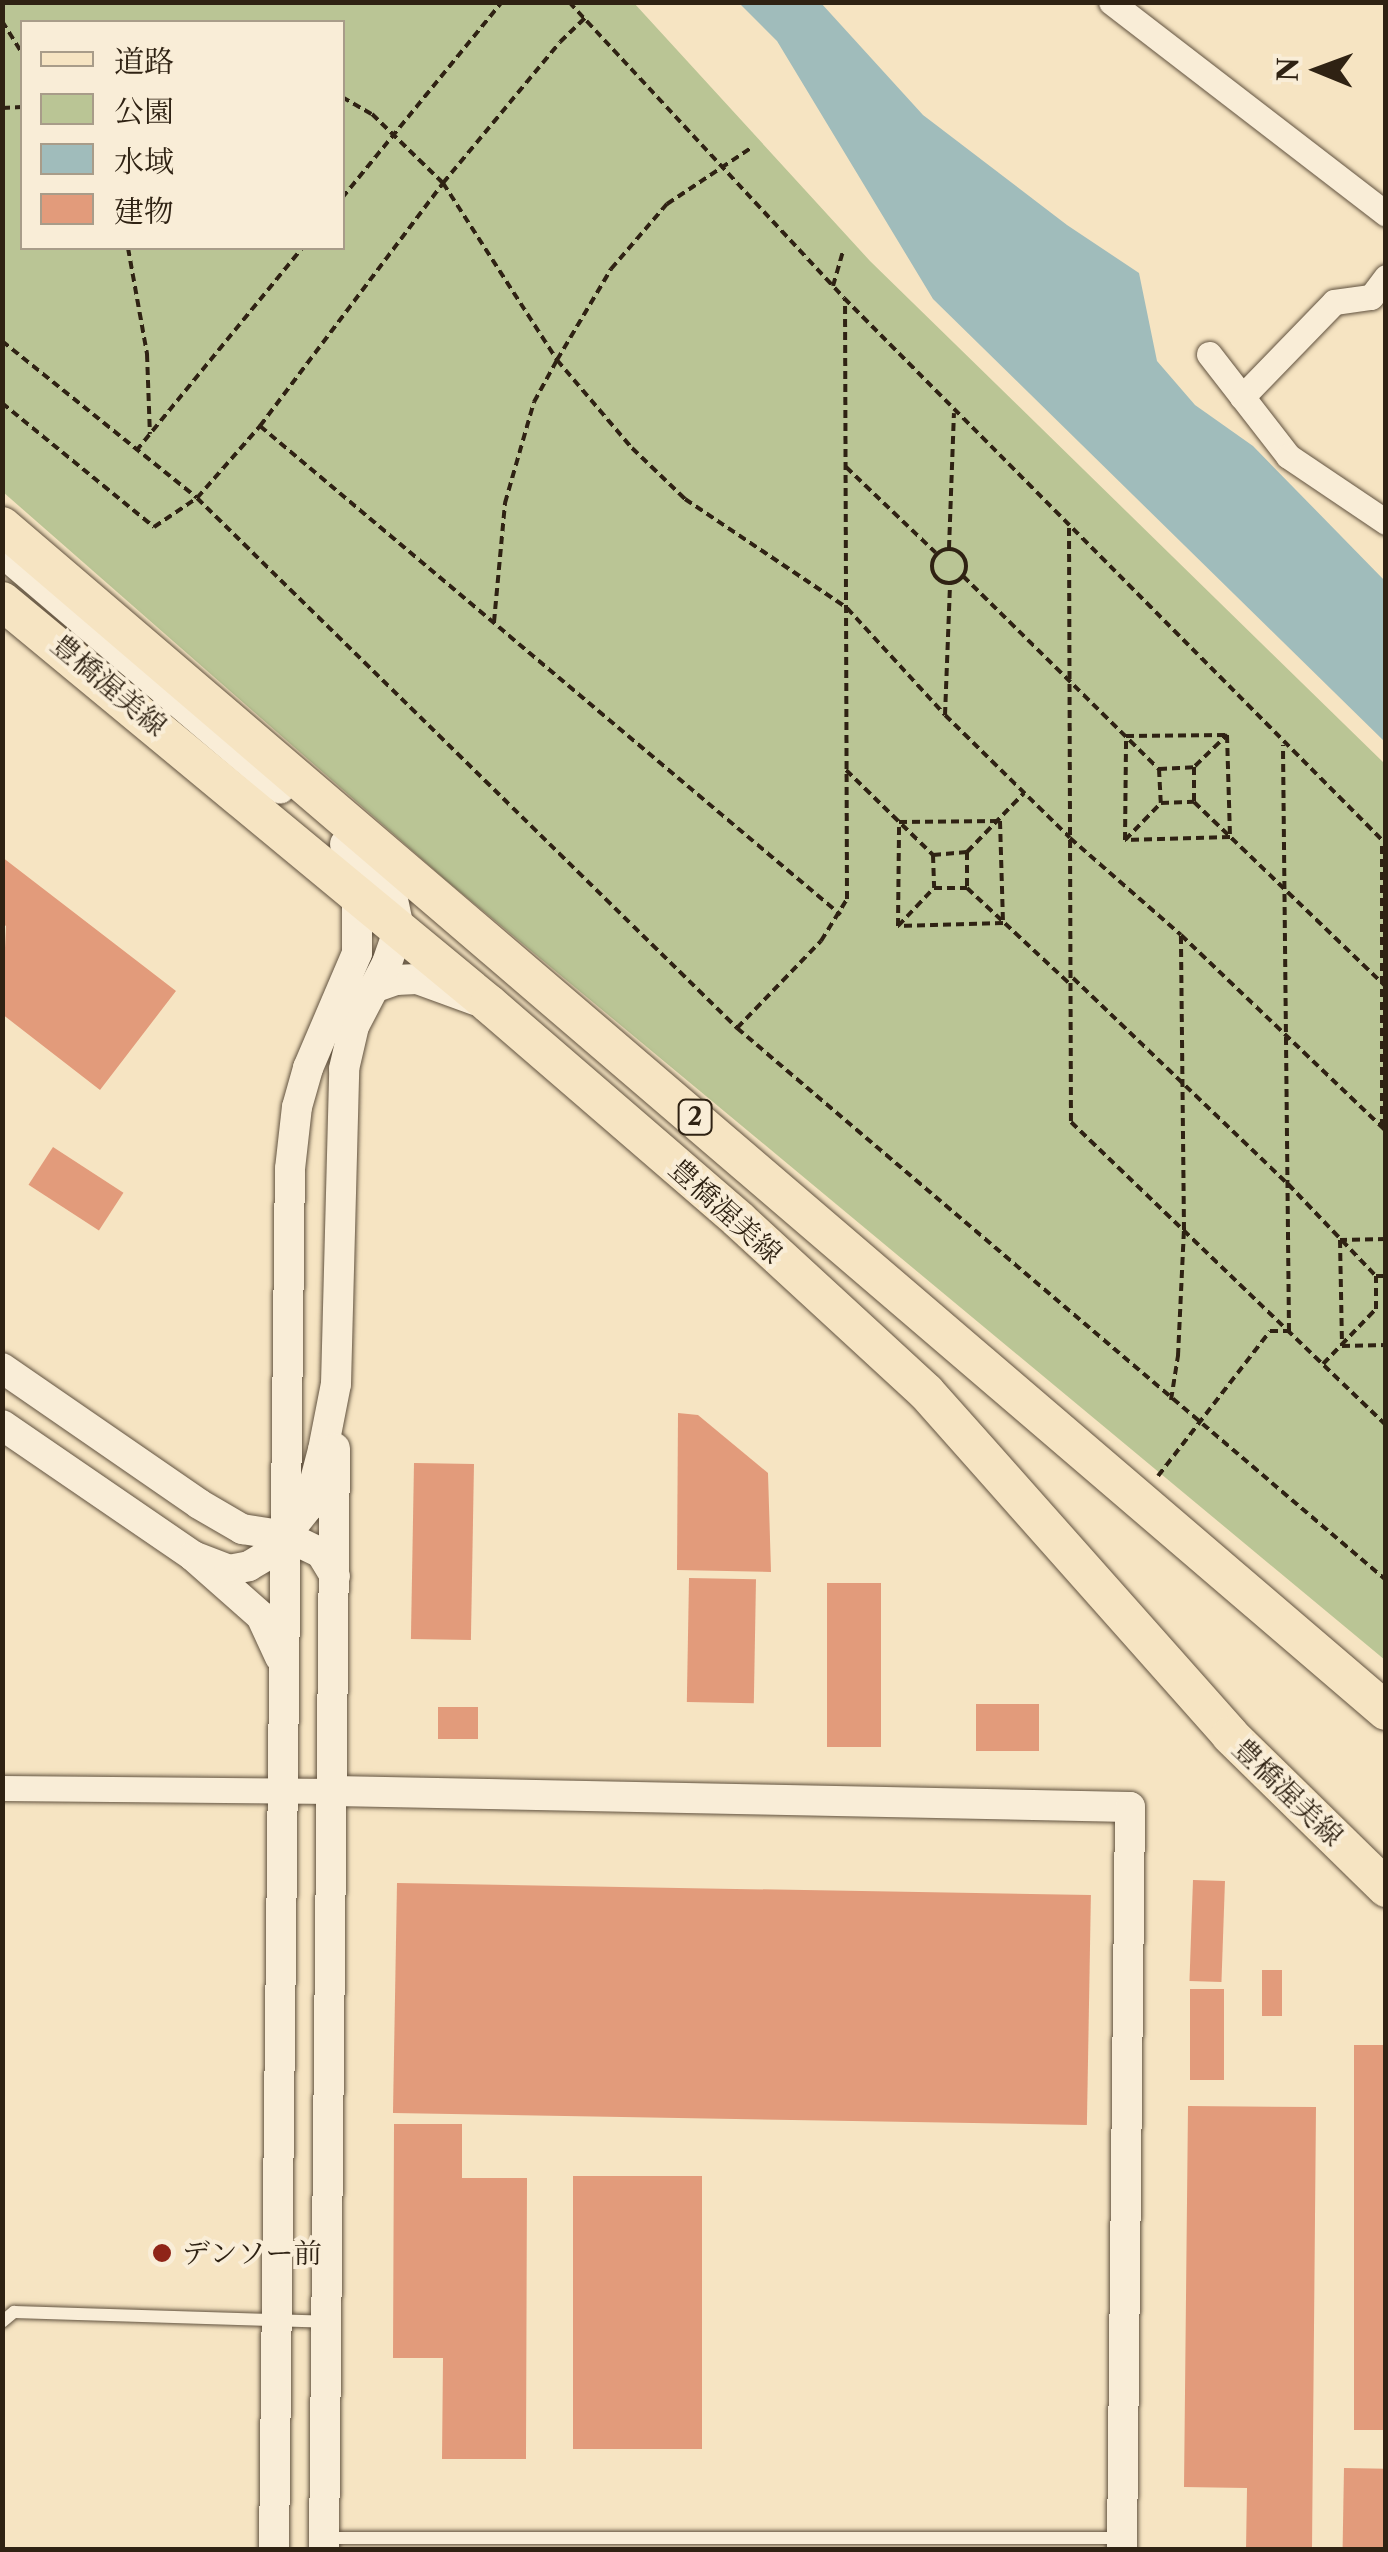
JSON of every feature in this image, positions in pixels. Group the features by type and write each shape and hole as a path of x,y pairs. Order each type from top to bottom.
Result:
{"main road":[{"name":"豊橋渥美線","path":"2,526 1386,1711"},
{"name":"豊橋渥美線","path":"2,600 489,1004 739,1220 926,1392 1230,1735 1386,1888"}],"street":[{"path":"1110,2 1386,214"},
{"path":"1242,397 1334,302 1371,297 1386,277"},
{"path":"1209,354 1288,456 1386,522"},
{"path":"2,552 376,870 391,890 398,928 354,1026 344,1069 336,1384 324,2544"},
{"path":"274,2550 293,1133 308,1068 358,942 357,903 346,882"},
{"path":"331,1013 398,928 432,914 462,918"},
{"path":"374,988 396,980 417,979 489,1004"},
{"path":"2,1368 199,1504 242,1529 286,1536 320,1553 335,1576"},
{"path":"193,1556 229,1570 249,1566 272,1552 286,1536 308,1506 336,1384"},
{"path":"2,1425 193,1556 261,1616 284,1670"},
{"path":"199,1504 230,1513 260,1512 275,1500 286,1474"},
{"path":"2,1788 1130,1807 1122,2544"}],"lane":[{"path":"2,2322 14,2312 327,2322"},
{"path":"324,2544 1122,2544"}],"path":[{"path":"345,194 502,2"},
{"path":"569,2 844,298 1384,842 1384,1129"},
{"path":"2,404 154,527 197,498 260,426 443,183 560,42 586,17"},
{"path":"2,20 20,50"},
{"path":"345,100 372,114 443,183 557,360 632,448 686,499 847,608 946,715 1070,838 1180,935 1384,1129"},
{"path":"494,622 506,503 534,402 612,269 666,204 751,148"},
{"path":"128,250 146,354 150,434"},
{"path":"136,451 300,250"},
{"path":"833,286 843,250"},
{"path":"737,1028 841,915 847,898 844,298"},
{"path":"2,341 197,498 737,1028 1386,1580"},
{"path":"949,548 954,410"},
{"path":"260,426 841,915"},
{"path":"846,466 936,553"},
{"path":"1068,527 1071,1122 1386,1425"},
{"path":"949,548 961,553 966,565 963,576 950,584 937,579 931,566 936,553 949,548"},
{"path":"963,576 1160,769 1161,803"},
{"path":"946,715 950,584"},
{"path":"1126,736 1227,734"},
{"path":"1160,769 1194,766 1227,734"},
{"path":"1227,734 1230,837"},
{"path":"1125,840 1126,736"},
{"path":"1283,744 1289,1332"},
{"path":"1194,766 1194,802 1384,986"},
{"path":"846,770 933,855 934,888 898,926"},
{"path":"933,855 967,852 1024,793"},
{"path":"1125,840 1161,803 1194,802"},
{"path":"899,822 1000,821"},
{"path":"1000,821 1003,923"},
{"path":"898,926 899,822"},
{"path":"1125,840 1230,837"},
{"path":"967,852 967,888"},
{"path":"934,888 967,888 1071,984"},
{"path":"898,926 1003,923"},
{"path":"1172,1400 1184,1230 1180,935"},
{"path":"1070,976 1288,1184 1376,1276 1386,1276"},
{"path":"1340,1240 1386,1239"},
{"path":"1340,1240 1342,1346"},
{"path":"1376,1276 1376,1310"},
{"path":"1323,1364 1376,1310 1386,1309"},
{"path":"1140,1500 1270,1332 1289,1332"},
{"path":"1342,1346 1386,1344"}],"green space":[{"path":"3,2 634,3 870,261 1385,764 1385,1660 447,881 3,492"}],"water":[{"path":"739,3 821,3 923,115 1067,225 1139,273 1157,361 1195,405 1253,446 1385,581 1385,742 933,299 777,41"}],"building":[{"path":"2,857 176,991 100,1090 2,1014 6,926 2,923"},
{"path":"53,1147 123,1193 99,1230 28,1185"},
{"path":"678,1413 698,1415 768,1473 771,1572 677,1570"},
{"path":"414,1463 474,1464 471,1640 411,1639"},
{"path":"689,1578 756,1579 754,1703 687,1702"},
{"path":"827,1583 881,1583 881,1747 827,1747"},
{"path":"976,1704 1039,1704 1039,1751 976,1751"},
{"path":"438,1707 478,1707 478,1739 438,1739"},
{"path":"1193,1880 1225,1881 1221,1982 1189,1981"},
{"path":"397,1883 1091,1895 1087,2125 393,2113"},
{"path":"1262,1970 1282,1970 1282,2016 1262,2016"},
{"path":"1190,1989 1224,1989 1224,2080 1190,2080"},
{"path":"1354,2045 1386,2045 1386,2430 1354,2430"},
{"path":"1188,2106 1316,2107 1312,2550 1246,2550 1247,2488 1184,2487"},
{"path":"394,2124 462,2124 462,2178 527,2178 526,2459 442,2459 443,2358 393,2358"},
{"path":"573,2176 702,2176 702,2449 573,2449"},
{"path":"1344,2468 1386,2469 1385,2550 1343,2550"}],"place":[{"name":"デンソー前","path":"162,2253"}]}
